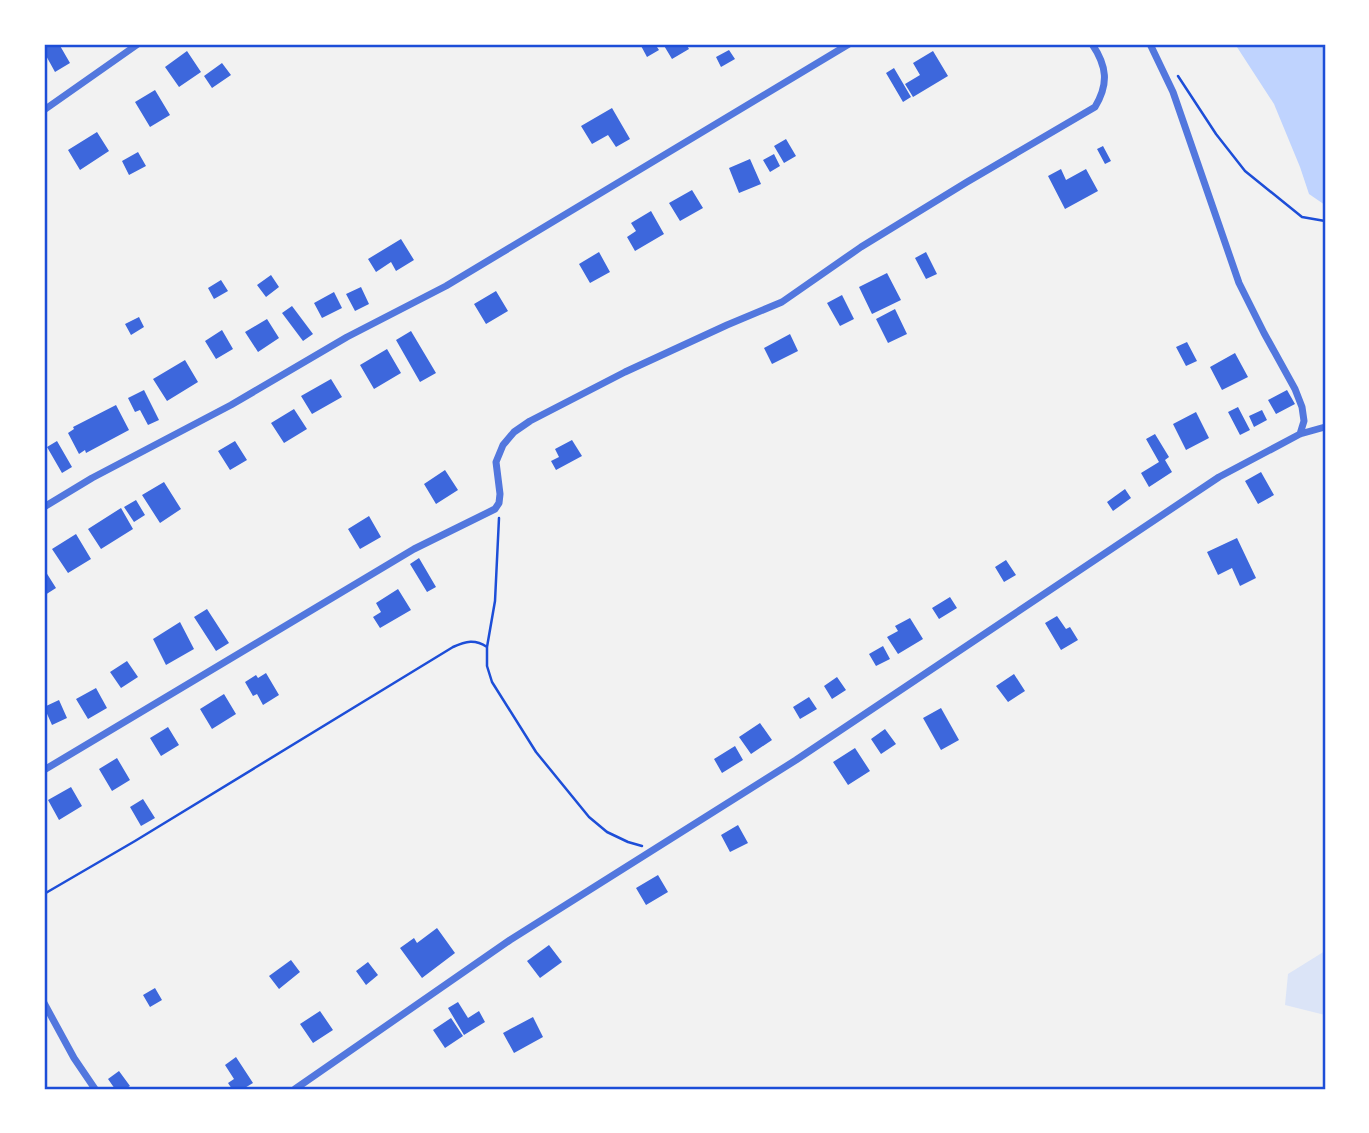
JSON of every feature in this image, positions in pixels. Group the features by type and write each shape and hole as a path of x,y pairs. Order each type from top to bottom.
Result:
{"street":[{"path":"44,110 138,44"},
{"path":"44,507 92,478 231,405 347,337 446,286 849,44"},
{"path":"44,770 414,549 495,509 500,495 496,462 503,445 513,432 530,421 625,372 782,302 860,247 1095,107 1103,94 1105,76 1099,55 1092,44"},
{"path":"1150,44 1173,92 1239,284 1303,407 1304,421 1300,434"},
{"path":"295,1089 509,940 796,760 1219,477 1300,434 1325,427"},
{"path":"44,1003 74,1058 95,1089"}],"path":[{"path":"1172,66 1216,134 1245,171 1302,217 1325,221"},
{"path":"499,503 495,601 487,647 487,666 492,682 536,752 589,817 607,832 628,842 644,846 659,845"},
{"path":"44,894 453,647 472,641 487,647"}],"shaded area":[{"path":"1325,951 1325,1015 1285,1005 1288,974"}],"water":[{"path":"1235,44 1325,44 1325,205 1309,194 1274,104"}],"building":[{"path":"44,44 59,44 70,63 55,72 44,52"},
{"path":"640,44 655,44 659,50 647,57"},
{"path":"663,44 686,44 689,49 672,59"},
{"path":"729,50 735,59 721,67 716,57"},
{"path":"187,51 201,72 179,87 165,67"},
{"path":"933,51 948,76 913,97 905,84 920,75 913,63"},
{"path":"222,63 231,75 212,88 204,76"},
{"path":"894,68 911,97 903,102 886,73"},
{"path":"155,90 170,115 150,127 135,102"},
{"path":"612,108 630,139 616,147 608,135 592,144 581,126"},
{"path":"97,132 109,151 80,170 68,150"},
{"path":"786,139 796,156 784,163 774,146"},
{"path":"1103,146 1111,161 1105,164 1097,149"},
{"path":"138,152 146,166 129,175 122,161"},
{"path":"774,154 780,166 770,172 763,160"},
{"path":"750,159 761,184 739,193 729,168"},
{"path":"1061,169 1066,180 1086,169 1098,191 1065,209 1048,176"},
{"path":"692,190 703,208 680,221 669,203"},
{"path":"651,211 664,234 635,251 627,237 636,231 631,223"},
{"path":"401,239 414,260 396,271 391,262 376,272 368,259"},
{"path":"599,252 610,272 590,283 579,264"},
{"path":"926,252 937,274 926,279 915,258"},
{"path":"887,273 901,300 872,314 859,287"},
{"path":"271,275 279,287 266,297 257,285"},
{"path":"221,280 228,291 214,299 208,288"},
{"path":"361,287 369,304 355,311 346,294"},
{"path":"496,291 508,311 486,324 474,304"},
{"path":"334,292 342,308 322,318 314,303"},
{"path":"842,295 854,319 840,326 827,303"},
{"path":"292,306 313,334 303,341 282,313"},
{"path":"895,309 907,334 888,343 876,319"},
{"path":"139,317 144,327 131,335 125,324"},
{"path":"267,319 279,338 258,352 245,332"},
{"path":"222,330 233,349 216,359 205,341"},
{"path":"411,331 436,373 420,382 396,340"},
{"path":"790,334 798,351 772,364 764,348"},
{"path":"1187,342 1197,361 1186,366 1176,347"},
{"path":"387,349 401,373 374,389 360,365"},
{"path":"1235,353 1248,377 1222,390 1210,367"},
{"path":"185,360 198,382 167,401 153,379"},
{"path":"331,379 342,397 312,414 301,396"},
{"path":"144,390 159,420 148,425 140,410 135,412 128,398"},
{"path":"1287,390 1295,404 1276,414 1268,400"},
{"path":"116,405 129,430 86,453 85,450 79,454 68,433 73,427"},
{"path":"1238,407 1250,430 1240,435 1228,412"},
{"path":"294,409 307,429 284,443 271,423"},
{"path":"1262,410 1267,420 1254,427 1249,416"},
{"path":"1196,412 1209,438 1186,450 1173,424"},
{"path":"1155,434 1169,457 1165,460 1172,472 1149,487 1141,473 1159,462 1146,439"},
{"path":"572,440 582,456 556,470 551,461 559,457 555,449"},
{"path":"57,441 72,467 62,473 47,447"},
{"path":"235,441 247,460 230,470 218,451"},
{"path":"445,470 458,490 436,504 424,484"},
{"path":"1261,472 1274,495 1258,504 1245,481"},
{"path":"164,482 181,509 160,523 142,495"},
{"path":"1125,489 1131,498 1113,511 1107,502"},
{"path":"136,500 145,515 134,522 124,507"},
{"path":"121,508 133,529 101,549 88,529"},
{"path":"369,516 381,537 360,549 348,529"},
{"path":"76,534 91,559 68,573 52,549"},
{"path":"1237,538 1256,578 1240,586 1232,568 1218,575 1207,552"},
{"path":"419,558 436,587 427,592 410,564"},
{"path":"1006,560 1016,575 1004,582 995,567"},
{"path":"44,569 56,588 45,595 44,593"},
{"path":"398,589 411,610 380,628 373,617 381,612 376,603"},
{"path":"950,597 957,608 939,619 932,608"},
{"path":"207,609 229,643 216,651 194,617"},
{"path":"1057,616 1066,629 1070,627 1078,640 1061,650 1045,623"},
{"path":"910,618 923,639 898,654 887,637 898,631 895,626"},
{"path":"180,622 194,649 166,665 153,639"},
{"path":"883,646 890,659 876,666 869,654"},
{"path":"127,661 138,677 121,688 110,672"},
{"path":"266,673 279,695 263,705 257,694 253,696 245,682 256,675 258,678"},
{"path":"1014,674 1025,691 1008,702 996,686"},
{"path":"837,677 846,690 832,699 824,686"},
{"path":"96,688 107,708 88,719 76,699"},
{"path":"224,694 236,714 212,729 200,709"},
{"path":"809,697 817,709 800,719 793,707"},
{"path":"59,700 67,718 52,725 44,707"},
{"path":"941,708 959,740 941,750 923,718"},
{"path":"760,723 772,740 751,754 739,737"},
{"path":"168,727 179,745 161,756 150,738"},
{"path":"885,729 896,744 881,754 871,739"},
{"path":"735,746 743,760 722,773 714,759"},
{"path":"855,748 870,771 848,785 833,762"},
{"path":"117,758 130,780 112,791 99,769"},
{"path":"71,787 82,806 59,820 48,800"},
{"path":"143,799 155,818 141,826 130,807"},
{"path":"738,825 748,843 730,852 721,835"},
{"path":"658,875 668,892 646,905 636,888"},
{"path":"437,928 455,953 422,978 400,948 414,938 417,943"},
{"path":"549,945 562,962 540,978 527,961"},
{"path":"291,960 300,972 279,989 269,976"},
{"path":"368,962 378,975 366,985 356,971"},
{"path":"155,988 162,1000 150,1007 143,995"},
{"path":"458,1002 468,1018 479,1011 485,1022 464,1035 448,1008"},
{"path":"320,1011 333,1030 313,1043 300,1024"},
{"path":"533,1017 543,1037 514,1053 503,1033"},
{"path":"451,1018 463,1036 445,1048 433,1030"},
{"path":"236,1057 253,1083 243,1089 232,1089 228,1083 234,1079 225,1065"},
{"path":"119,1071 130,1086 125,1089 115,1089 108,1079"}]}
